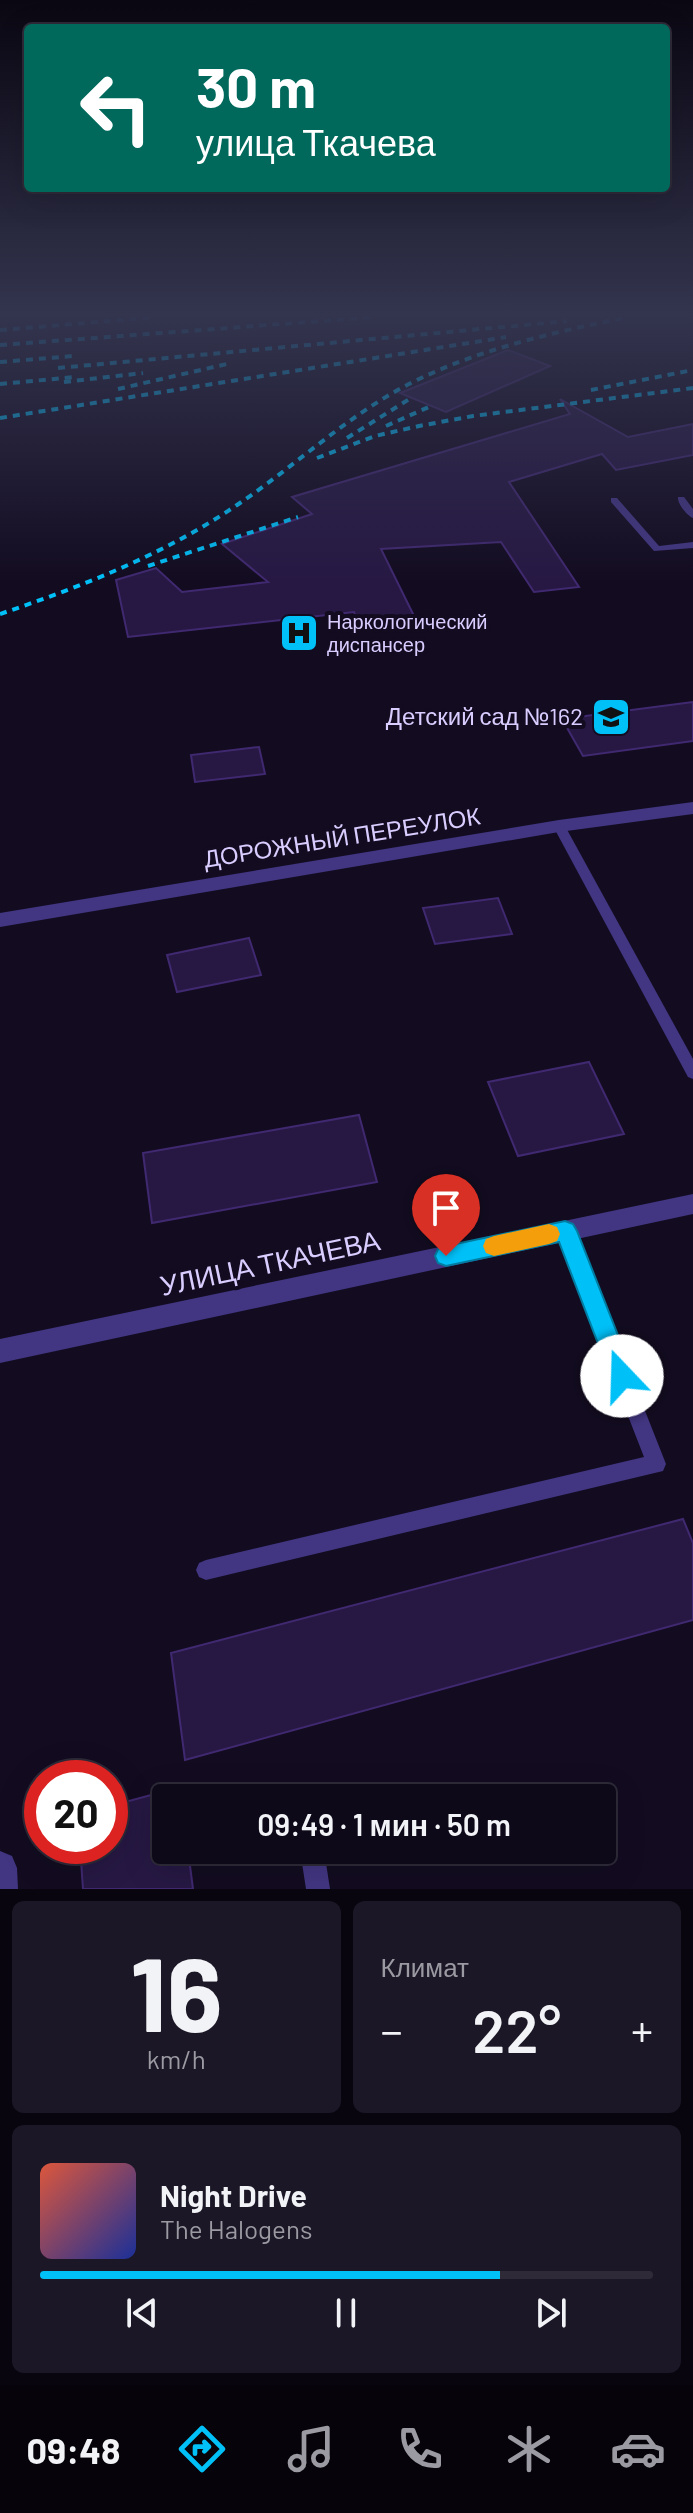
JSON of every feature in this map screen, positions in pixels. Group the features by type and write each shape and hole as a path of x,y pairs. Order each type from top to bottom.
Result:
{"street":[{"name":"ДОРОЖНЫЙ ПЕРЕУЛОК","path":"0,920 559,826 693,808"},
{"name":"УЛИЦА ТКАЧЕВА","path":"0,1351 693,1204"},
{"path":"0,1868 1,1889"}],"lane":[{"path":"681,499 693,515"},
{"path":"614,500 657,549 693,545"},
{"path":"559,826 693,1073"},
{"path":"206,1570 656,1464 565,1231"},
{"path":"314,1864 318,1889"}],"building":[{"path":"429,405 461,405 446,412"},
{"path":"564,405 571,405 628,437 693,424 693,455 616,470 602,454 509,482 579,587 534,592 501,542 381,549 414,616 358,622 354,612 128,637 116,580 156,568 182,592 268,582 222,544 312,514 292,497 570,414"},
{"path":"693,702 693,741 583,756 562,719"},
{"path":"259,747 265,774 195,782 191,755"},
{"path":"498,898 512,934 435,944 423,908"},
{"path":"249,938 261,975 177,992 167,955"},
{"path":"589,1062 624,1134 518,1156 488,1082"},
{"path":"359,1115 377,1182 152,1223 143,1153"},
{"path":"683,1519 693,1543 693,1620 185,1760 171,1653"},
{"path":"152,1795 152,1864 190,1864 193,1889 83,1889 81,1864 128,1864 128,1801"}],"railway":[{"path":"0,418 80,405"},
{"path":"0,614 92,580 152,554 210,523 373,405"},
{"path":"347,438 400,405"},
{"path":"317,458 375,436 419,426 558,405"},
{"path":"386,426 431,406"},
{"path":"148,566 298,517"}],"slow traffic":[{"path":"494,1246 549,1234"}],"place":[{"name":"Наркологический диспансер","path":"299,633"},
{"name":"Детский сад №162","path":"611,717"}],"route":[{"path":"446,1256 565,1231 622,1376"}]}
